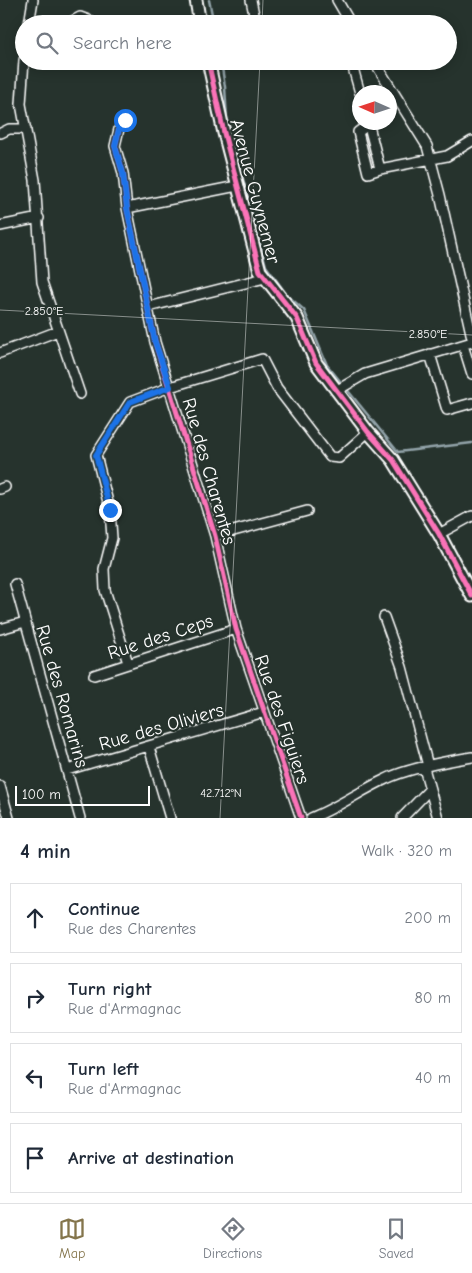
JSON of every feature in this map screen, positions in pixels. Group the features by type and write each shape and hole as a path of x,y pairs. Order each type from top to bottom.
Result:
{"street":[{"path":"196,0 198,15"},
{"path":"251,0 254,15"},
{"path":"337,0 346,15"},
{"path":"29,15 30,2"},
{"path":"23,70 21,104 35,180 42,282 80,394"},
{"name":"Avenue Guynemer","path":"210,70 237,186 260,270 297,318 316,363 341,388 368,432 393,460 438,534 472,596"},
{"path":"354,70 358,85"},
{"path":"380,70 427,146 440,194 469,342 472,374"},
{"name":"Rue des Charentes","path":"125,120 119,129 115,146 123,173 127,208 155,342 215,536 236,629"},
{"path":"1,133 9,129 26,129"},
{"path":"370,130 380,169 447,156 472,141"},
{"path":"127,208 237,186"},
{"path":"0,226 38,218"},
{"path":"148,307 265,278"},
{"path":"0,353 58,331"},
{"path":"341,388 366,374 469,342"},
{"path":"430,354 447,410 472,403"},
{"path":"128,663 105,590 104,569 112,538 110,510 96,455 130,402 170,387 262,360 277,388 330,457 339,458 368,432"},
{"path":"215,536 307,511"},
{"path":"438,534 472,516"},
{"name":"Rue des Romarins","path":"15,584 80,818"},
{"path":"384,617 402,667 438,818"},
{"path":"0,629 25,622"},
{"name":"Rue des Ceps","path":"94,675 236,629"},
{"name":"Rue des Figuiers","path":"236,629 301,818"},
{"name":"Rue des Oliviers","path":"68,770 264,712"},
{"path":"150,747 170,818"},
{"path":"311,818 327,812 388,777 472,757"},
{"path":"0,786 9,818"},
{"path":"402,818 430,789"}],"waterway":[{"path":"209,0 212,15"},
{"path":"222,70 227,119 266,266 287,295 304,310 327,365 398,452 472,443"}],"cycle path":[{"path":"210,70 224,133 260,271 297,318 316,363 368,432 393,460 439,534 472,596"},
{"path":"125,120 119,129 115,146 123,173 127,208 155,342 215,536 236,629 301,818"}],"route":[{"path":"110,510 96,455 130,402 170,387 155,342 127,208 123,173 115,146 119,129 125,120"}]}
